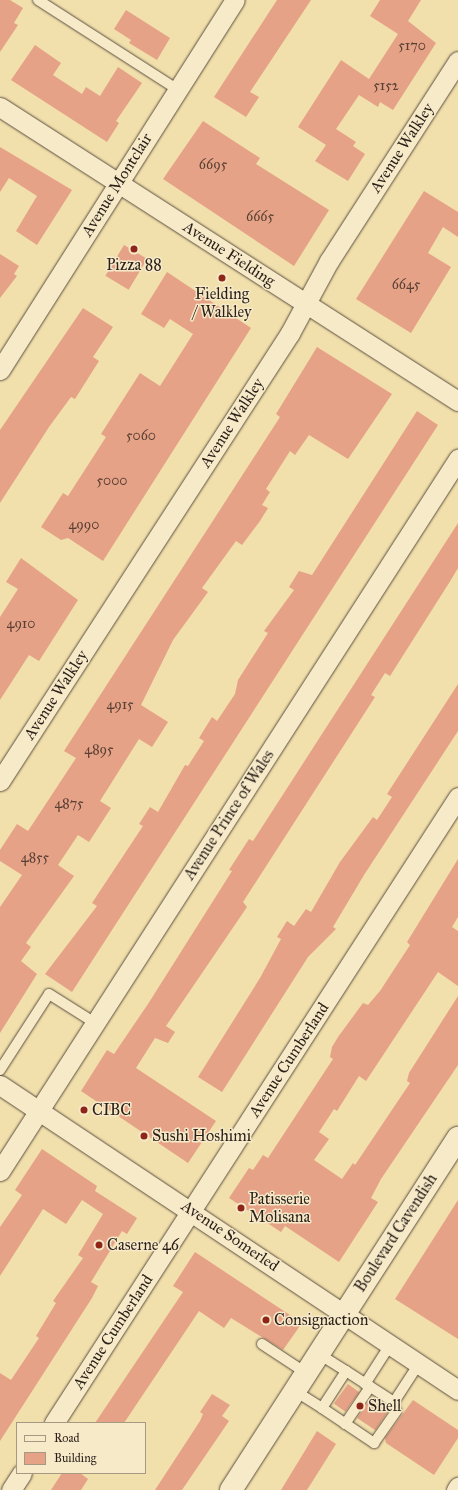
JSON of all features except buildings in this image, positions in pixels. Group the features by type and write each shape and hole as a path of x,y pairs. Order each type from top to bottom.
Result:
{"main road":[{"name":"Boulevard Cavendish","path":"231,1490 458,1138"}],"street":[{"name":"Avenue Montclair","path":"0,370 235,0"},
{"name":"Avenue Walkley","path":"0,781 307,304 329,261 458,61"},
{"name":"Avenue Fielding","path":"0,107 458,401"},
{"name":"Avenue Prince of Wales","path":"0,1171 458,458"},
{"name":"Avenue Cumberland","path":"55,1422 458,797"},
{"name":"Avenue Somerled","path":"0,1085 192,1210 418,1365 458,1390"},
{"path":"10,1490 21,1474"},
{"path":"456,1490 458,1486"}],"lane":[{"path":"38,0 178,90"},
{"path":"0,1070 49,994 95,1023"},
{"path":"262,1344 301,1382 322,1408 374,1443 396,1411 394,1402 319,1354"},
{"path":"345,1424 390,1345"},
{"path":"394,1402 418,1365"},
{"path":"322,1408 346,1371"}],"place":[{"name":"Pizza 88","path":"134,249"},
{"name":"Fielding / Walkley","path":"222,278"},
{"name":"CIBC","path":"84,1110"},
{"name":"Sushi Hoshimi","path":"144,1136"},
{"name":"Patisserie Molisana","path":"241,1208"},
{"name":"Caserne 46","path":"99,1245"},
{"name":"Consignaction","path":"266,1320"},
{"name":"Shell","path":"360,1406"}]}
